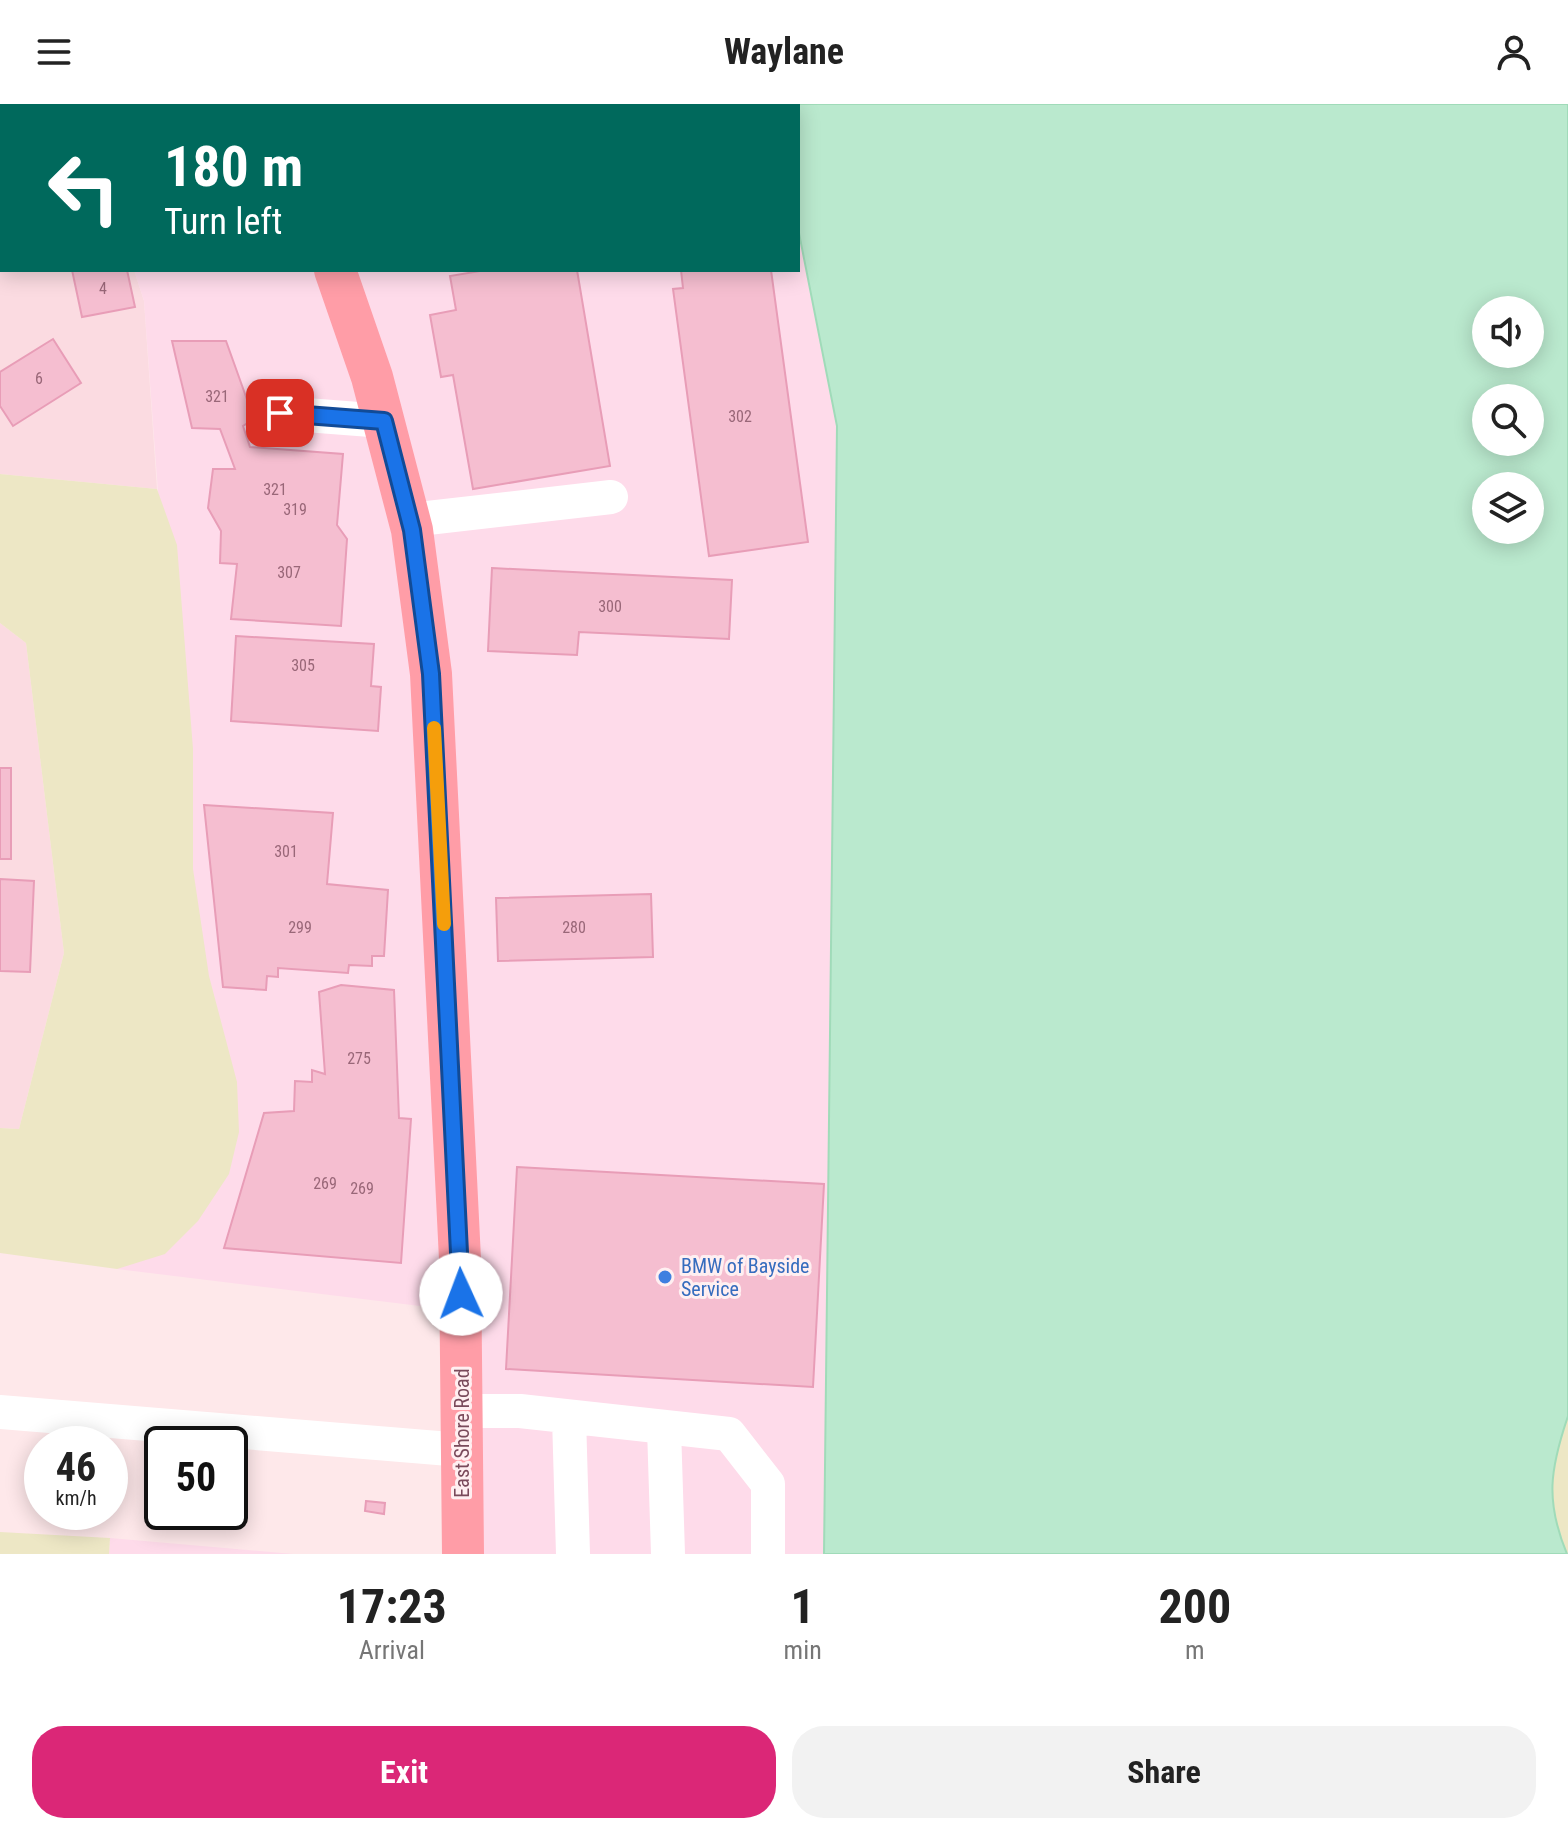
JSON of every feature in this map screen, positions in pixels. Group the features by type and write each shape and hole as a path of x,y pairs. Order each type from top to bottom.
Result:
{"main road":[{"name":"East Shore Road","path":"336,272 384,421 410,520 432,690 456,1170 463,1554"}],"lane":[{"path":"280,413 384,421"},
{"path":"410,520 611,497"},
{"path":"0,1412 462,1430 520,1411 729,1434 768,1484 768,1554"},
{"path":"569,1417 573,1554"},
{"path":"664,1428 668,1554"}],"shaded area":[{"path":"800,104 1568,104 1568,1416 1557,1452 1552,1485 1555,1518 1567,1554 824,1554 837,426 800,238"},
{"path":"800,232 837,426 824,1554 463,1554 461,1311 117,1269 178,763 144,301 135,272 800,272"},
{"path":"0,272 135,272 144,301 157,489 0,474"},
{"path":"0,474 157,489 177,545 193,749 193,869 209,976 237,1082 239,1132 229,1174 198,1221 165,1254 117,1269 0,1253 0,1128 19,1129 64,953 26,643 0,623"},
{"path":"0,623 26,643 64,953 19,1129 0,1128"},
{"path":"1568,1416 1568,1554 1554,1519 1552,1485 1557,1451"},
{"path":"0,1532 110,1538 109,1554 0,1554"},
{"path":"110,1538 293,1554 109,1554"}],"building":[{"path":"72,272 127,272 135,307 82,317"},
{"path":"474,272 577,272 610,466 473,489 453,375 441,377 430,315 456,310 450,276"},
{"path":"681,272 771,272 808,542 709,556 673,289 683,288"},
{"path":"53,339 81,383 13,426 0,406 0,372"},
{"path":"172,341 226,341 254,419 243,426 250,447 343,454 337,525 347,539 341,626 231,619 237,564 220,563 221,531 208,508 213,469 235,469 220,429 192,428"},
{"path":"492,568 732,580 729,639 579,632 577,655 488,651"},
{"path":"236,636 374,644 371,686 381,687 378,731 231,721"},
{"path":"0,768 11,768 11,859 0,859"},
{"path":"204,805 333,813 327,884 388,890 384,956 372,956 372,966 349,965 348,973 278,968 278,977 267,976 266,990 223,987"},
{"path":"0,879 34,881 30,972 0,971"},
{"path":"651,894 653,957 498,961 496,898"},
{"path":"341,985 394,990 399,1118 411,1119 401,1263 224,1248 264,1113 294,1111 295,1081 312,1082 312,1070 325,1074 319,992"},
{"name":"BMW of Bayside Service","path":"517,1167 824,1184 813,1387 506,1369"},
{"path":"366,1501 385,1503 384,1514 365,1511"}],"slow traffic":[{"path":"434,728 444,924"}],"place":[{"name":"BMW of Bayside Service","path":"665,1277"}],"route":[{"path":"280,413 384,421 412,530 431,674 461,1294"}]}
